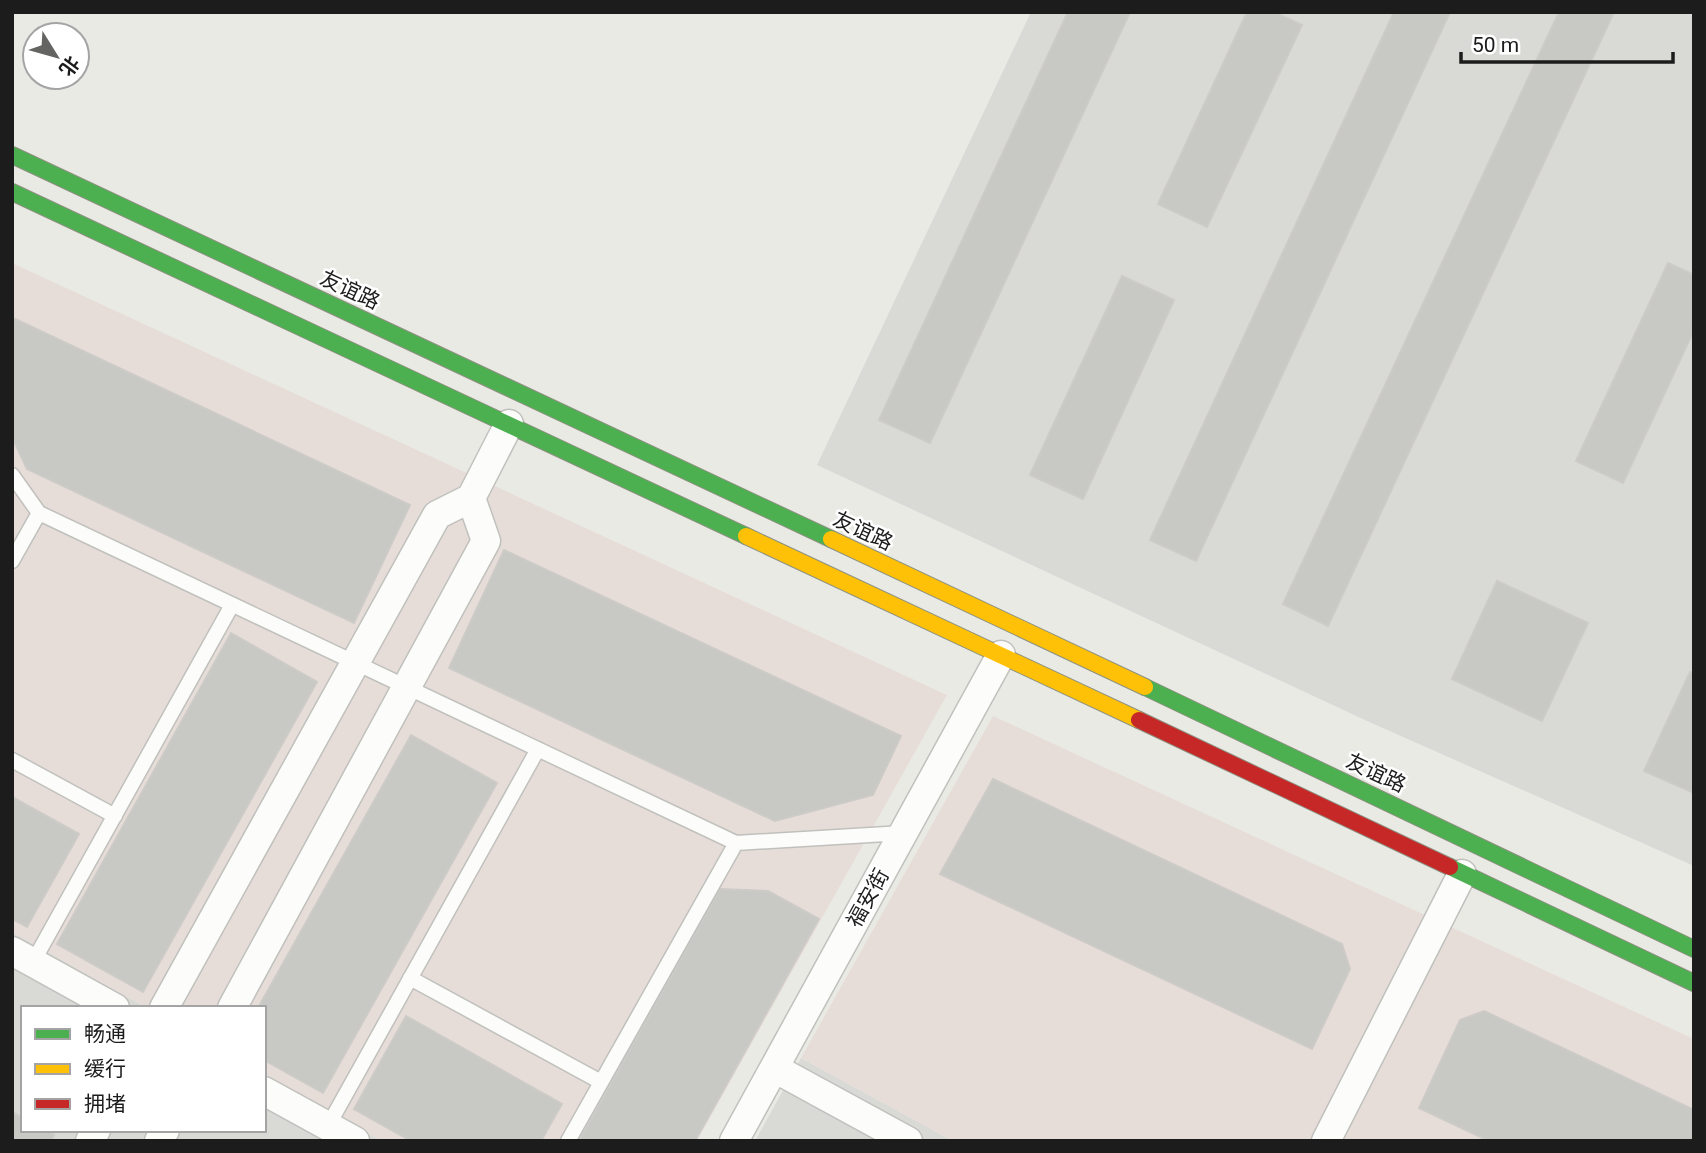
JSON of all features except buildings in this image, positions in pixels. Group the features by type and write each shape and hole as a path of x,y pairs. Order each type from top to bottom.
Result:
{"main road":[{"name":"友谊路","path":"12,155 1015,625 1694,949"},
{"path":"12,192 1694,983"}],"street":[{"path":"165,1006 437,515 471,498 509,424"},
{"path":"233,1006 486,541 471,498"},
{"name":"福安街","path":"734,1141 1001,655"},
{"path":"1326,1141 1462,874"},
{"path":"23,956 111,1006"},
{"path":"774,1068 908,1141"},
{"path":"266,1091 355,1141"}],"lane":[{"path":"12,475 39,513 736,843 903,833"},
{"path":"12,561 39,513"},
{"path":"23,956 115,816 232,605"},
{"path":"328,1126 538,749"},
{"path":"12,760 115,816"},
{"path":"568,1141 736,843"},
{"path":"410,978 601,1082"}],"shaded area":[{"path":"1031,12 1694,12 1694,866 1367,721 817,465"},
{"path":"12,263 947,695 697,1141 382,1141 266,1075 266,1006 143,1006 12,932"},
{"path":"993,716 1694,1039 1694,1141 953,1141 801,1058"},
{"path":"12,932 143,1006 21,1006 21,1132 266,1132 266,1075 382,1141 12,1141"},
{"path":"801,1058 953,1141 755,1141"}],"traffic: fast":[{"path":"12,155 831,539"},
{"path":"12,192 746,536"},
{"path":"1145,687 1694,949"},
{"path":"1450,867 1694,983"}],"traffic: slow":[{"path":"746,536 1139,720"},
{"path":"831,539 1145,687"}],"traffic: jam":[{"path":"1139,720 1450,867"}]}
